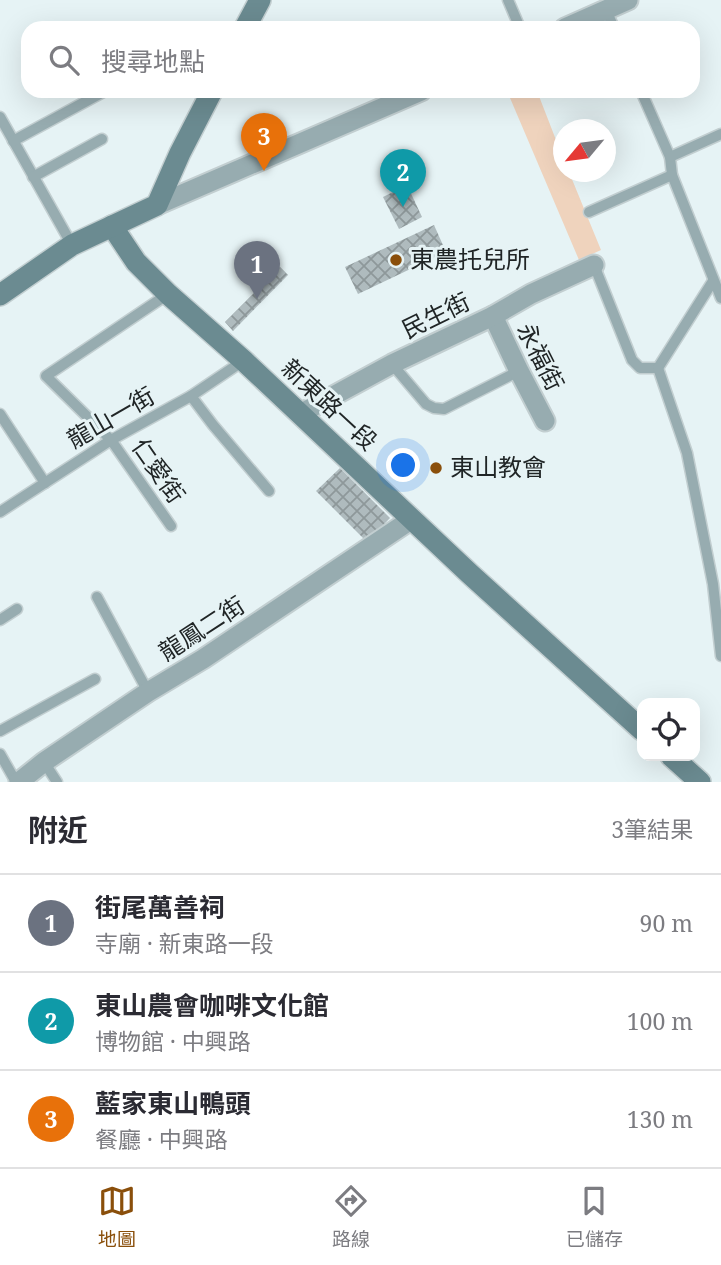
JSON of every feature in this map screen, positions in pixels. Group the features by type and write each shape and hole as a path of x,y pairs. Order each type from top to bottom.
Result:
{"street":[{"path":"249,21 260,0"},
{"path":"581,21 628,0"},
{"path":"157,205 208,98"},
{"path":"0,295 72,245 157,205 405,98"},
{"name":"新東路一段","path":"112,226 136,262 168,294 244,360 470,574 637,725"},
{"name":"民生街","path":"300,414 392,364 594,265"},
{"name":"永福街","path":"493,316 545,421"},
{"name":"龍鳳二街","path":"18,782 148,692 203,659 412,519"},
{"path":"677,761 700,782"}],"lane":[{"path":"508,0 517,21"},
{"path":"606,10 611,21"},
{"path":"13,141 92,98"},
{"path":"644,98 670,157 672,175 721,298"},
{"path":"0,117 72,245"},
{"path":"670,157 721,134"},
{"path":"33,177 102,139"},
{"path":"589,212 672,175"},
{"path":"594,265 632,360 640,368 658,368"},
{"path":"658,368 713,281"},
{"name":"仁愛街","path":"168,294 46,376 111,440 171,526"},
{"name":"龍山一街","path":"0,512 111,440 191,396 244,360"},
{"path":"392,364 426,404 444,409 519,371"},
{"path":"658,368 687,453 713,584 721,656"},
{"path":"191,396 269,491"},
{"path":"0,414 45,483"},
{"path":"97,597 148,692"},
{"path":"0,620 17,609"},
{"path":"0,731 95,679"},
{"path":"0,754 18,782"},
{"path":"44,762 57,782"}],"shaded area":[{"path":"510,98 540,98 553,132 553,182 573,182 601,250 579,260"}],"building":[{"path":"407,185 422,217 399,229 383,197"},
{"name":"東農托兒所","path":"434,225 446,252 358,294 345,267"},
{"path":"280,267 288,275 233,331 225,322"},
{"path":"340,468 390,518 367,542 316,491"}],"place":[{"name":"藍家東山鴨頭","path":"264,171"},
{"name":"東山農會咖啡文化館","path":"403,207"},
{"name":"東農托兒所","path":"396,260"},
{"name":"街尾萬善祠","path":"257,299"},
{"name":"東山教會","path":"436,468"}]}
